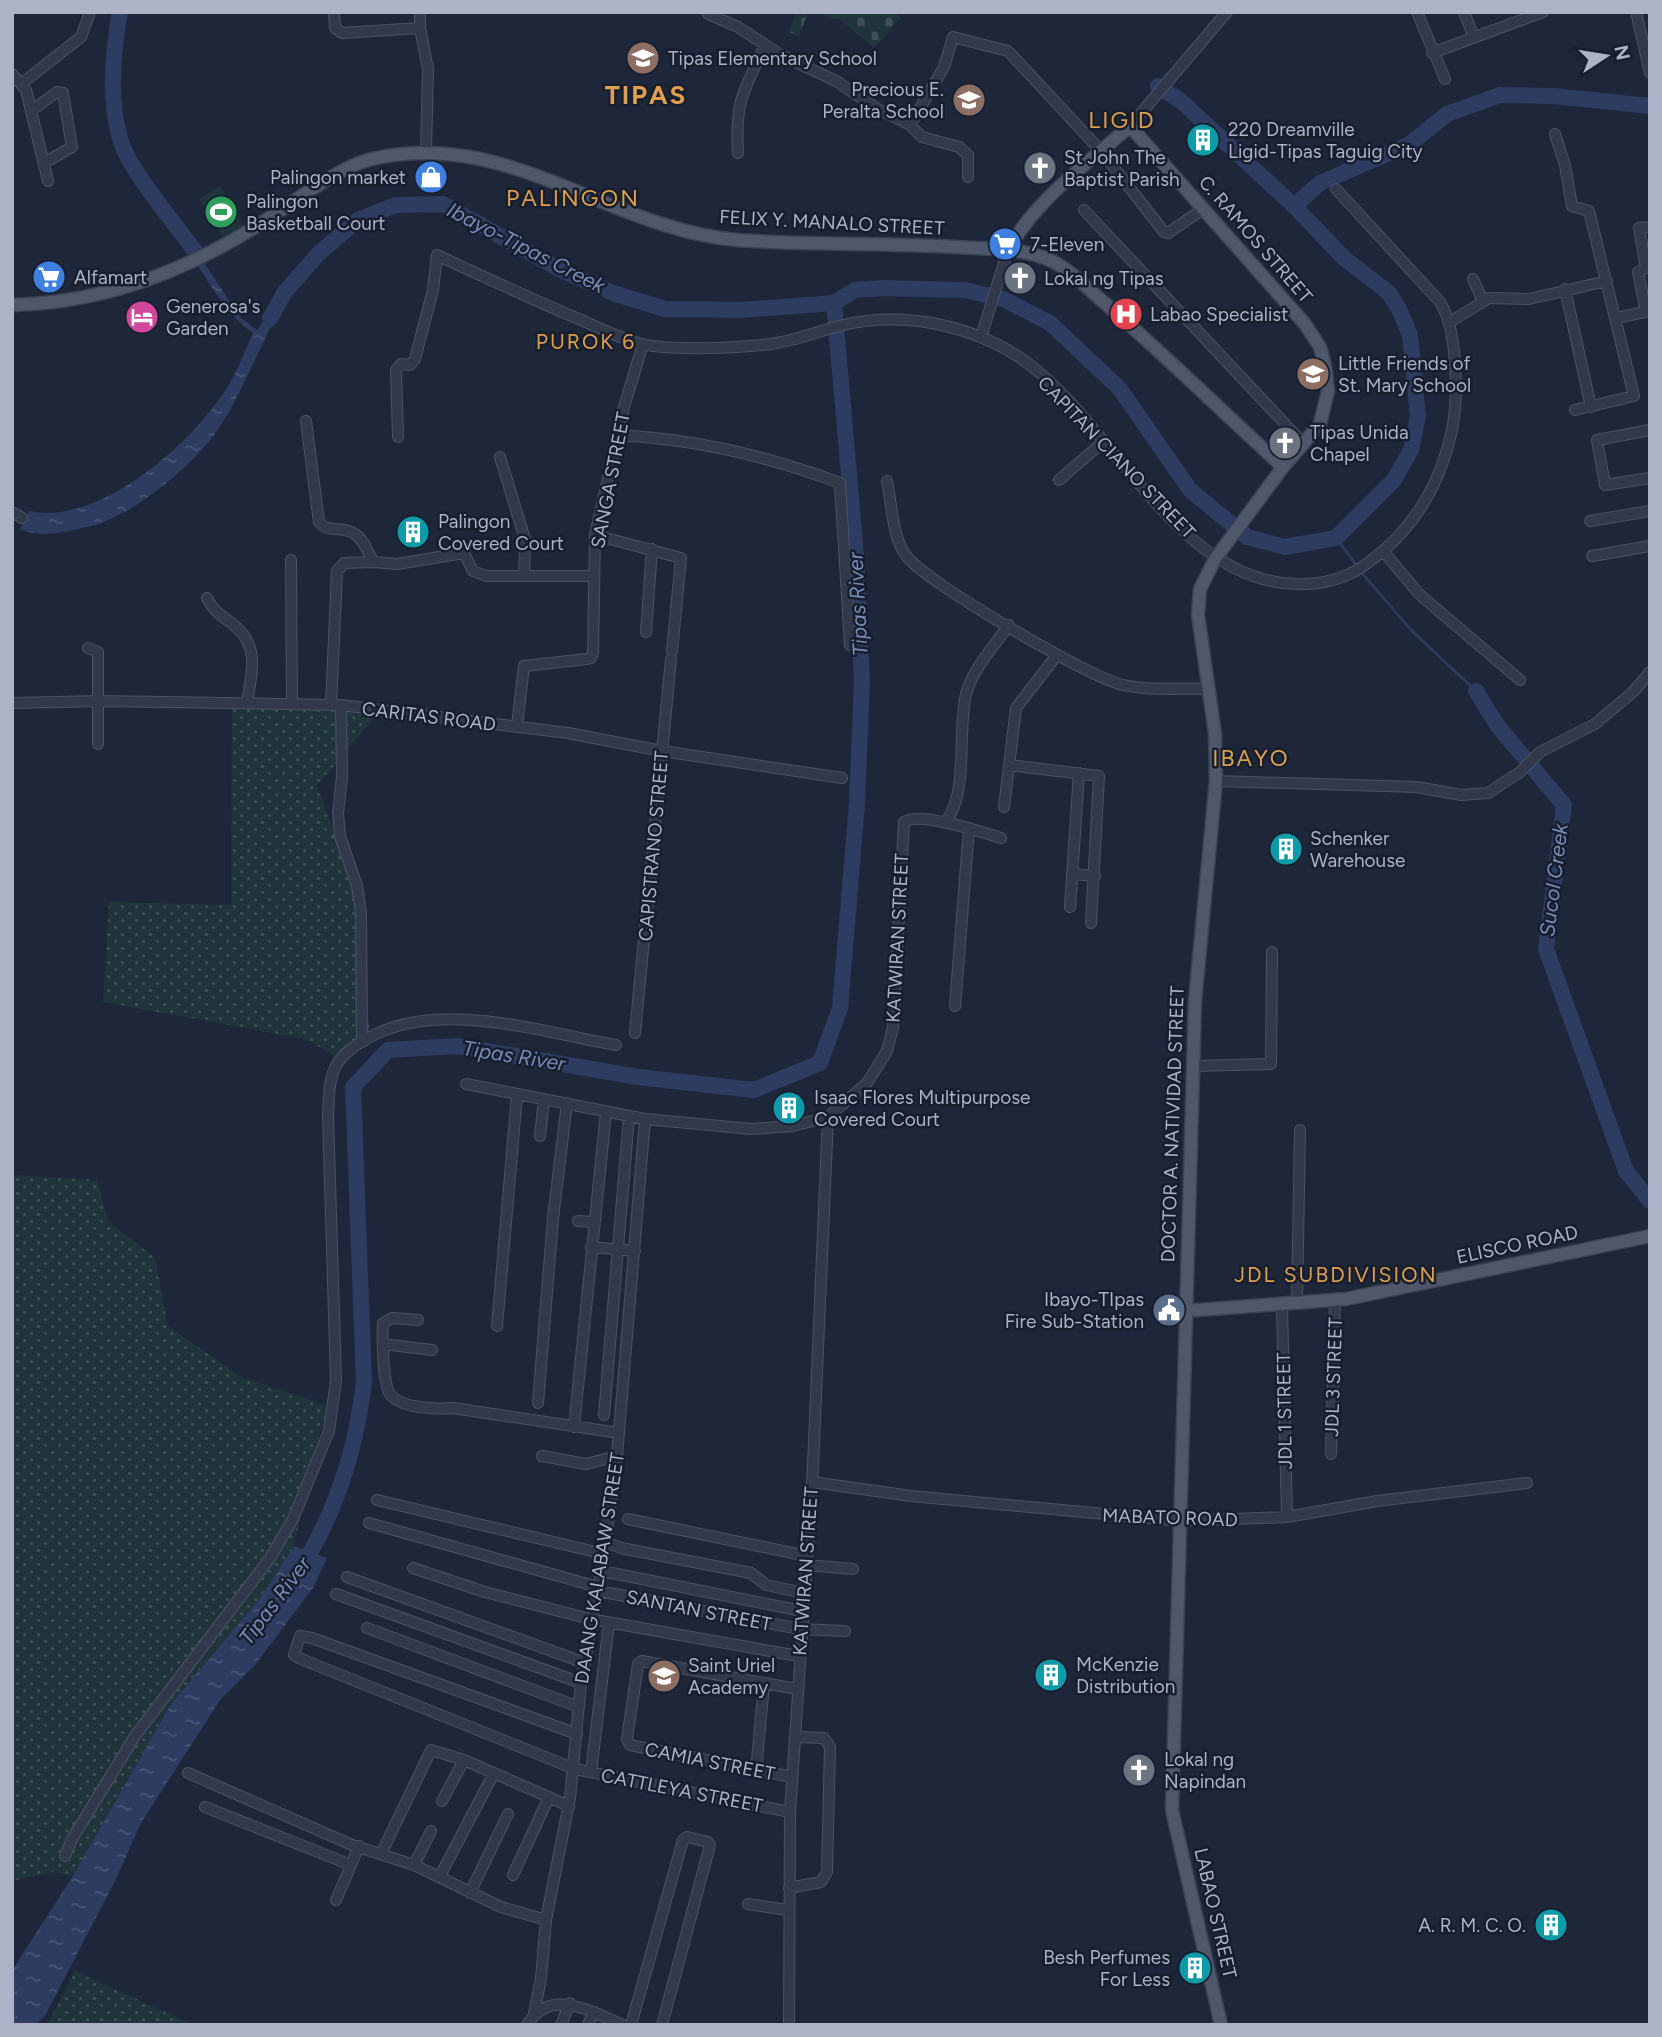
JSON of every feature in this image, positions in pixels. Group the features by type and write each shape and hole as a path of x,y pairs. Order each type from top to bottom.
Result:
{"main road":[{"path":"1008,250 1029,218 1068,177 1130,126"},
{"name":"C. RAMOS STREET","path":"1130,126 1305,324 1320,348 1328,391"},
{"name":"FELIX Y. MANALO STREET","path":"12,305 76,300 149,279 201,258 357,164 373,158 426,151 465,154 494,160 672,228 701,234 736,240 862,242 1008,250 1040,256 1057,264 1125,321 1283,467"},
{"name":"DOCTOR A. NATIVIDAD STREET","path":"1172,1810 1184,1311 1195,1001 1216,781 1215,734 1198,615 1200,589 1215,559 1242,519 1320,424 1328,391"},
{"name":"ELISCO ROAD","path":"1184,1311 1335,1300 1392,1291 1650,1236"},
{"name":"LABAO STREET","path":"1172,1810 1222,2025"}],"street":[{"path":"21,84 81,37 90,12"},
{"path":"334,12 335,28 342,33 419,28"},
{"path":"420,12 419,28 428,69 426,151"},
{"path":"1130,126 1227,12"},
{"path":"1417,12 1445,79"},
{"path":"1464,12 1474,37"},
{"path":"1432,52 1543,12"},
{"path":"1636,12 1650,73"},
{"path":"708,14 838,82 876,108 910,125 922,137 966,152 968,177"},
{"path":"910,125 944,67 953,37 1008,51 1101,151 1164,232 1168,233 1203,209"},
{"path":"738,153 736,116 743,92 765,46"},
{"path":"12,74 21,84 31,111 48,181"},
{"path":"31,111 57,92 63,93 72,147 44,163"},
{"path":"1555,134 1565,165 1572,206 1589,211 1634,396 1575,410"},
{"path":"1336,190 1440,302 1450,321 1489,298 1529,299 1607,281"},
{"path":"1084,210 1304,444"},
{"path":"1616,318 1648,312 1638,272 1648,267 1639,228"},
{"path":"981,337 1008,250"},
{"name":"CAPITAN CIANO STREET","path":"398,436 396,370 401,364 410,365 415,359 433,290 437,255 562,312 643,344 728,347 763,345 846,324 888,319 937,324 981,337 1020,357 1073,407 1173,519 1215,559 1250,578 1283,586 1325,583 1353,573 1384,552 1416,517 1434,486 1451,434 1454,376 1450,321"},
{"path":"1473,279 1483,301"},
{"path":"1565,289 1591,407"},
{"name":"SANGA STREET","path":"517,726 524,666 591,658 595,535 643,344"},
{"path":"306,421 319,522 326,528 345,529 358,536 374,562"},
{"path":"1650,430 1597,440 1605,485 1650,478"},
{"path":"618,435 694,442 758,457 840,483 850,645"},
{"path":"1059,481 1103,442"},
{"path":"500,457 525,539 524,576"},
{"path":"887,481 900,545 908,558 928,574 1058,655 1123,685 1209,689"},
{"path":"1590,521 1650,511"},
{"path":"12,512 22,518"},
{"name":"CAPISTRANO STREET","path":"595,535 681,558 635,1032"},
{"path":"1592,556 1650,546"},
{"path":"646,632 652,549"},
{"path":"362,1042 361,913 357,886 340,836 338,813 342,777 336,705 337,571 340,564 397,564 464,552 478,574 593,576"},
{"path":"1384,552 1419,594 1520,680"},
{"path":"291,560 292,703"},
{"path":"206,598 213,610 241,631 253,653 247,702"},
{"path":"1001,838 946,822 956,804 966,694 977,670 1009,625"},
{"path":"88,648 98,652 99,744"},
{"path":"1004,807 1018,704 1058,655"},
{"path":"1216,781 1417,787 1461,795 1488,793 1524,769 1535,757 1613,711 1650,672"},
{"name":"CARITAS ROAD","path":"12,703 100,701 336,705 517,726 842,778"},
{"path":"1009,765 1096,774 1100,780 1091,923"},
{"path":"1070,906 1079,772"},
{"name":"KATWIRAN STREET","path":"466,1084 645,1119 769,1129 815,1123 828,1117 867,1083 887,1051 893,1028 902,829 906,820 946,822"},
{"path":"955,1006 969,828"},
{"path":"1073,874 1095,876"},
{"path":"1193,1066 1271,1064 1272,953"},
{"path":"65,1856 77,1830 135,1737 270,1558 293,1519 329,1431 336,1380 329,1093 337,1064 362,1042 397,1025 446,1018 617,1045"},
{"path":"497,1326 517,1095"},
{"path":"540,1136 544,1099"},
{"path":"537,1403 553,1218 568,1103"},
{"path":"574,1427 606,1112"},
{"path":"604,1415 629,1117"},
{"name":"KATWIRAN STREET","path":"789,2025 790,1812 798,1656 812,1482 828,1117"},
{"name":"DAANG KALABAW STREET","path":"534,2014 541,1978 546,1920 575,1769 581,1683 590,1619 606,1542 617,1456 645,1119"},
{"path":"1297,1303 1300,1130"},
{"path":"578,1220 594,1222"},
{"path":"591,1247 635,1251"},
{"name":"JDL 3 STREET","path":"1331,1454 1335,1300"},
{"name":"JDL 1 STREET","path":"1282,1305 1287,1517"},
{"path":"418,1320 385,1319 383,1344 387,1389 395,1398 426,1409 453,1408 619,1433"},
{"path":"383,1344 432,1350"},
{"path":"542,1456 586,1464 617,1456"},
{"name":"MABATO ROAD","path":"812,1482 930,1498 1180,1521 1287,1517 1377,1502 1527,1483"},
{"path":"377,1500 604,1554"},
{"path":"628,1519 806,1561 853,1569"},
{"name":"SANTAN STREET","path":"369,1523 598,1589 800,1629 845,1631"},
{"path":"606,1542 621,1548 751,1573 766,1585 804,1593"},
{"path":"414,1568 485,1592 590,1619 798,1656"},
{"path":"601,1572 802,1611"},
{"path":"347,1577 585,1663"},
{"path":"336,1594 581,1683"},
{"path":"591,1772 609,1623"},
{"path":"367,1628 579,1707"},
{"name":"CATTLEYA STREET","path":"577,1734 312,1638 300,1636 293,1650 293,1655 301,1659 575,1769 790,1812"},
{"name":"CAMIA STREET","path":"764,1684 641,1662 628,1743 792,1777"},
{"path":"756,1771 764,1684 797,1689"},
{"path":"789,1888 821,1882 827,1872 830,1747 824,1738 795,1737"},
{"path":"381,1854 431,1750 464,1760 569,1806"},
{"path":"442,1801 464,1760"},
{"path":"188,1773 359,1846 440,1876 470,1893 546,1920"},
{"path":"440,1876 494,1773"},
{"path":"513,1875 550,1797"},
{"path":"205,1807 351,1865"},
{"path":"470,1893 508,1814"},
{"path":"414,1865 430,1831"},
{"path":"631,2025 684,1838 708,1842 710,1845 662,2025"},
{"path":"336,1900 359,1846"},
{"path":"748,1903 788,1910"},
{"path":"561,2025 570,2003"},
{"path":"527,2025 534,2014 542,2009 570,2003 618,2024"},
{"path":"588,2025 594,2012"}],"green space":[{"path":"796,12 807,15 799,36 789,32"},
{"path":"814,12 896,12 901,18 874,48 840,20"},
{"name":"Palingon Basketball Court","path":"220,186 243,225 222,237 199,199"},
{"path":"232,706 378,713 317,786 356,891 359,973 371,1033 335,1056 305,1039 103,1002 109,902 231,905"},
{"path":"16,1175 97,1180 108,1221 155,1258 168,1326 241,1377 329,1406 312,1457 294,1546 261,1597 171,1704 73,1876 53,1872 12,1881 12,1181"},
{"path":"75,1971 194,2025 47,2025"}],"water":[{"path":"202,260 241,318 257,330 277,301 283,305 222,424 181,471 123,513 99,524 58,533 43,534 20,529 29,511 56,513 85,506 142,476 192,431 228,386 253,333 228,310 215,292 196,263"},
{"path":"294,1546 327,1558 313,1588 255,1665 220,1700 141,1823 116,1879 46,2014 36,2025 12,2025 12,1971 73,1876 171,1704 261,1597"}],"waterway":[{"path":"120,12 113,85 116,123 121,140 142,181 200,258"},
{"path":"1158,86 1181,101 1294,206"},
{"name":"Ibayo-Tipas Creek","path":"270,319 284,293 319,253 358,220 396,205 443,204 561,270 613,293 665,309 741,310 834,303 855,290 882,288 965,290 1003,299 1050,323 1120,389 1190,490 1247,537 1285,547 1336,538 1394,480 1411,450 1418,416 1410,335 1400,311 1389,293 1345,259 1294,206 1320,183 1410,144 1447,114 1500,95 1554,96 1650,106"},
{"name":"Tipas River","path":"300,1570 334,1503 356,1432 364,1382 353,1087 388,1050 457,1046 638,1077 754,1090 820,1063 840,1008 857,803 862,681 856,555 834,303"},
{"name":"Sucol Creek","path":"1336,538 1357,566"},
{"name":"Sucol Creek","path":"1361,572 1412,631 1476,691"},
{"name":"Sucol Creek","path":"1476,691 1497,725 1564,805 1546,949 1626,1171 1650,1201"}],"place":[{"name":"Tipas Elementary School","path":"643,58"},
{"name":"Precious E. Peralta School","path":"969,100"},
{"name":"220 Dreamville Ligid-Tipas Taguig City","path":"1203,140"},
{"name":"St John The Baptist Parish","path":"1040,168"},
{"name":"Palingon market","path":"431,177"},
{"name":"Palingon Basketball Court","path":"221,212"},
{"name":"7-Eleven","path":"1005,244"},
{"name":"Alfamart","path":"49,277"},
{"name":"Lokal ng Tipas","path":"1020,278"},
{"name":"Labao Specialist","path":"1126,314"},
{"name":"Generosa's Garden","path":"142,317"},
{"name":"Little Friends of St. Mary School","path":"1313,374"},
{"name":"Tipas Unida Chapel","path":"1285,443"},
{"name":"Palingon Covered Court","path":"413,532"},
{"name":"Schenker Warehouse","path":"1286,849"},
{"name":"Isaac Flores Multipurpose Covered Court","path":"789,1108"},
{"name":"Ibayo-TIpas Fire Sub-Station","path":"1169,1310"},
{"name":"McKenzie Distribution","path":"1051,1675"},
{"name":"Saint Uriel Academy","path":"664,1676"},
{"name":"Lokal ng Napindan","path":"1139,1770"},
{"name":"A. R. M. C. O.","path":"1551,1925"},
{"name":"Besh Perfumes For Less","path":"1195,1968"}],"district":[{"name":"TIPAS","path":"646,95"},
{"name":"LIGID","path":"1122,120"},
{"name":"PALINGON","path":"573,198"},
{"name":"PUROK 6","path":"586,342"},
{"name":"IBAYO","path":"1251,758"},
{"name":"JDL SUBDIVISION","path":"1336,1275"}]}
